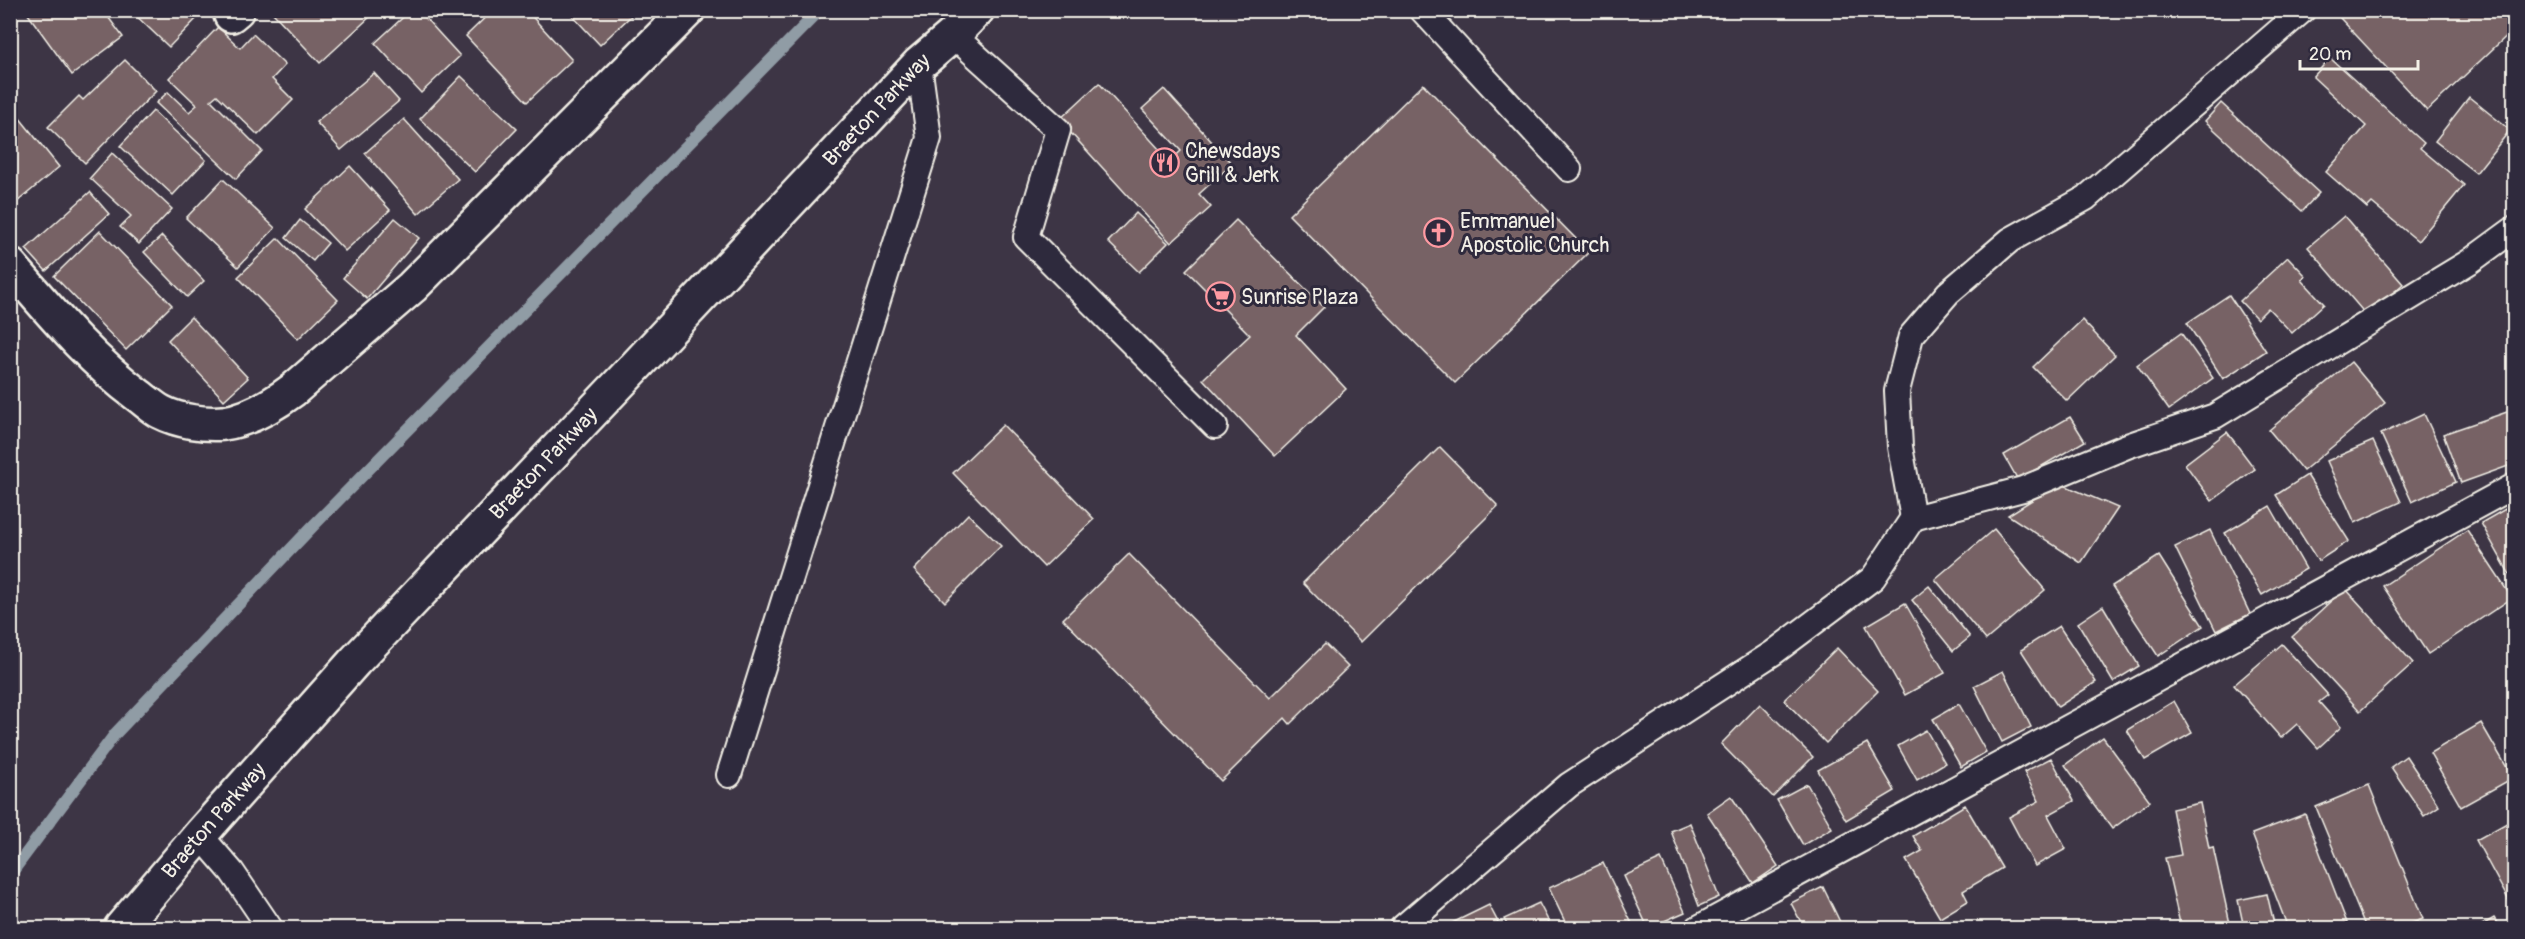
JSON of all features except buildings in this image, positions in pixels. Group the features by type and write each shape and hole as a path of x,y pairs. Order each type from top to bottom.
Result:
{"main road":[{"path":"10,265 86,351 122,383 162,412 197,422 223,423 251,415 275,404 294,390 412,287 688,10"},
{"name":"Braeton Parkway","path":"121,928 200,835 355,661 919,64 978,10"}],"lane":[{"path":"1422,10 1569,169"},
{"path":"1913,518 1900,447 1897,391 1911,336 1948,293 2010,240 2086,198 2303,10"},
{"path":"953,35 1058,130 1026,237 1215,426"},
{"path":"729,775 929,138 919,64"},
{"path":"1402,928 1569,785 1773,653 1873,578 1913,518 2023,489 2127,446 2215,416 2469,262 2514,229"},
{"path":"1698,928 2514,486"},
{"path":"200,835 232,872 270,928"}],"waterway":[{"path":"10,875 115,734 312,527 820,10"}],"place":[{"name":"Chewsdays Grill & Jerk","path":"1164,163"},
{"name":"Emmanuel Apostolic Church","path":"1439,233"},
{"name":"Sunrise Plaza","path":"1220,297"}]}
